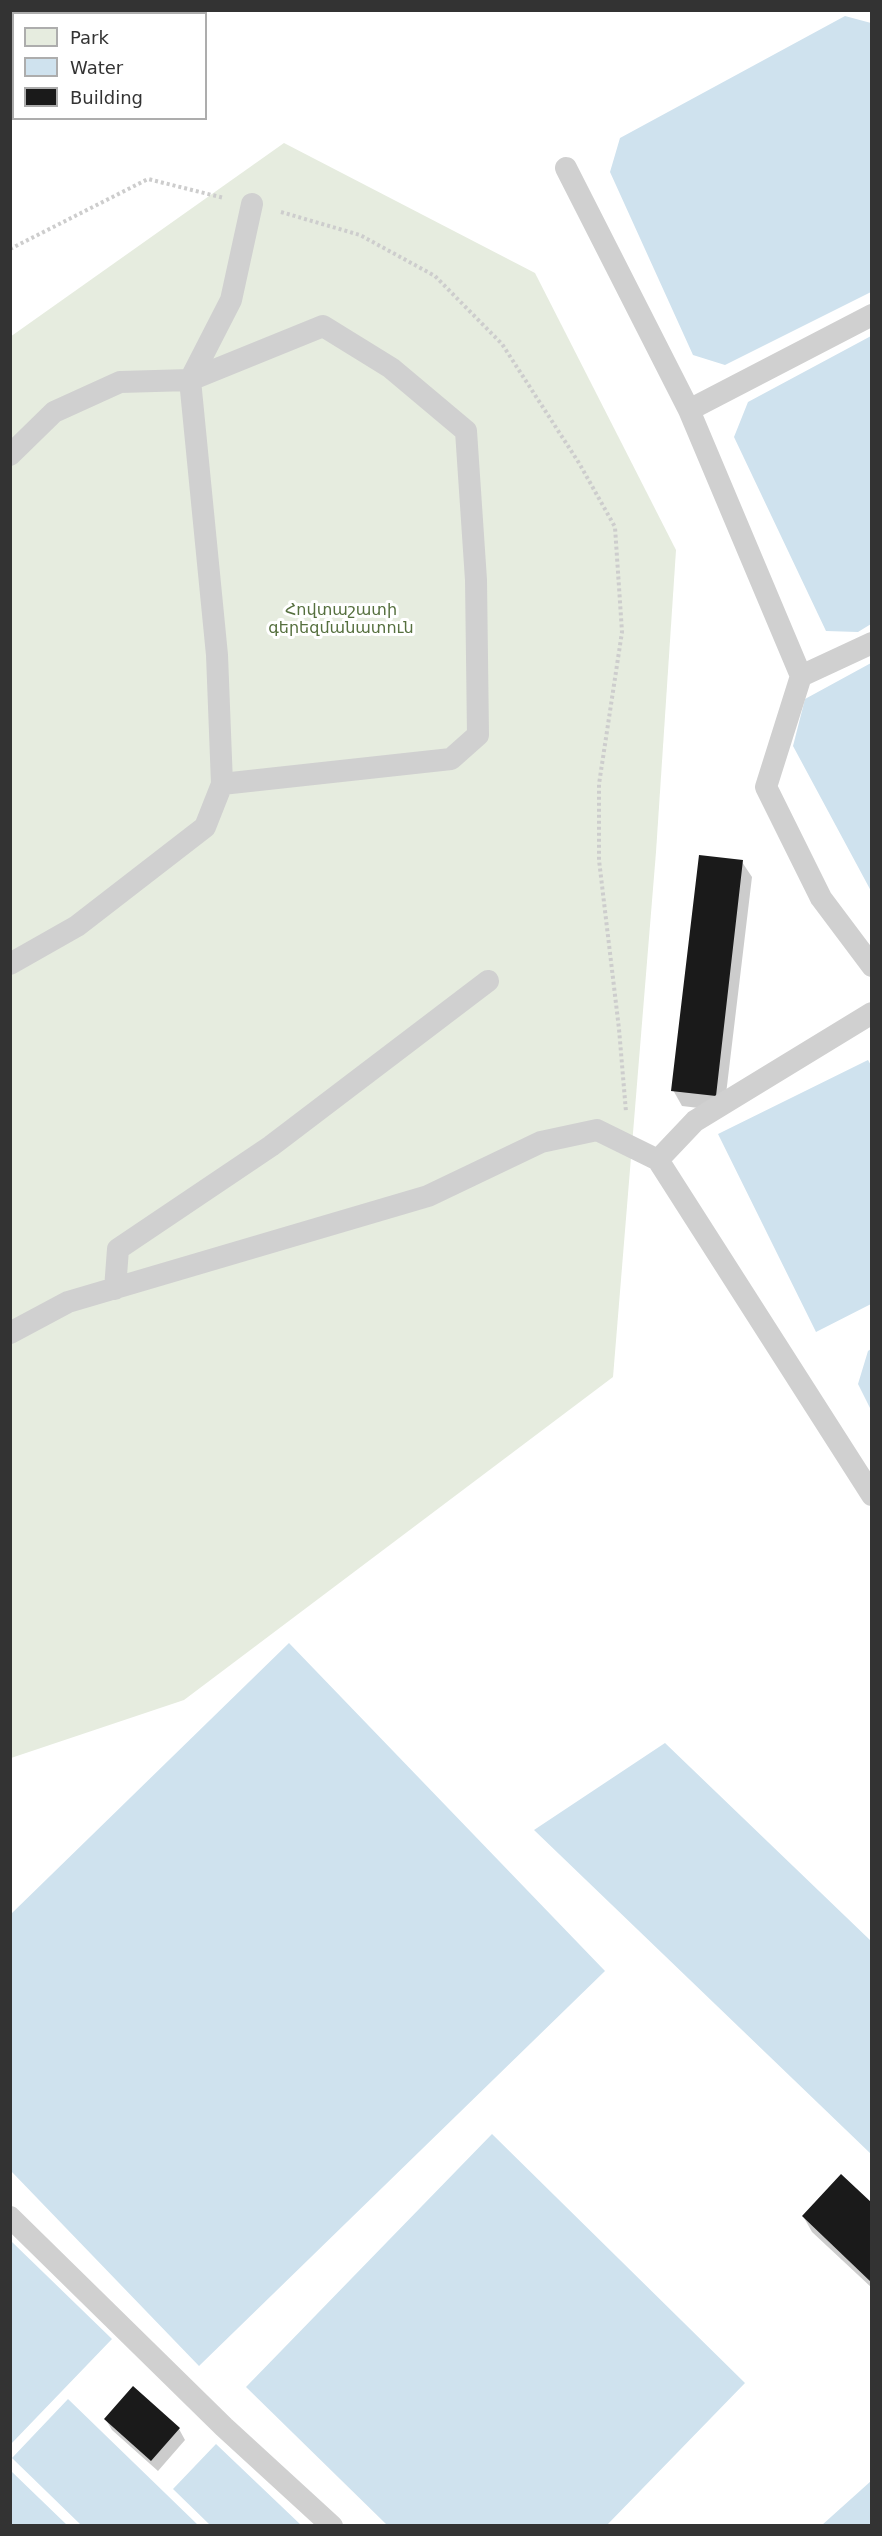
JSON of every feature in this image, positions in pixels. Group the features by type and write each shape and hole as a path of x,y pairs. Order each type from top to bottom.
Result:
{"lane":[{"path":"566,168 689,410 801,676 766,787 820,897 872,966"},
{"path":"10,964 77,927 206,827 222,784 217,655 190,380 231,300 252,204"},
{"path":"689,410 872,315"},
{"path":"10,455 54,412 120,382 190,380 323,326 391,368 466,431 476,580 478,735 450,759 222,784"},
{"path":"801,676 872,643"},
{"path":"115,1288 118,1249 271,1146 488,981"},
{"path":"658,1160 695,1121 872,1013"},
{"path":"10,1333 68,1302 428,1196 542,1142 597,1130 658,1160 872,1495"},
{"path":"10,2217 225,2427 333,2526"}],"green space":[{"name":"Հովտաշատի գերեզմանատուն","path":"284,143 535,273 676,550 656,852 613,1377 184,1700 11,1758 10,337"}],"water":[{"path":"845,16 871,23 871,292 725,365 693,355 610,172 620,138"},
{"path":"871,336 871,624 858,632 826,631 734,437 748,402"},
{"path":"871,663 871,891 793,746 805,699"},
{"path":"868,1060 872,1067 871,1304 816,1332 718,1134"},
{"path":"871,1349 871,1410 858,1384 868,1351"},
{"path":"289,1643 605,1971 199,2366 11,2171 11,1914"},
{"path":"665,1743 871,1941 871,2154 534,1830"},
{"path":"492,2134 745,2383 607,2525 387,2525 246,2387"},
{"path":"11,2241 112,2339 10,2444"},
{"path":"68,2399 198,2525 81,2525 12,2458"},
{"path":"216,2444 301,2525 210,2525 173,2489"},
{"path":"11,2471 67,2525 11,2525"},
{"path":"871,2481 871,2525 822,2525"}],"building":[{"path":"699,855 743,860 716,1096 671,1091"},
{"path":"841,2174 872,2203 872,2283 802,2216"},
{"path":"133,2386 180,2428 151,2461 104,2419"}]}
